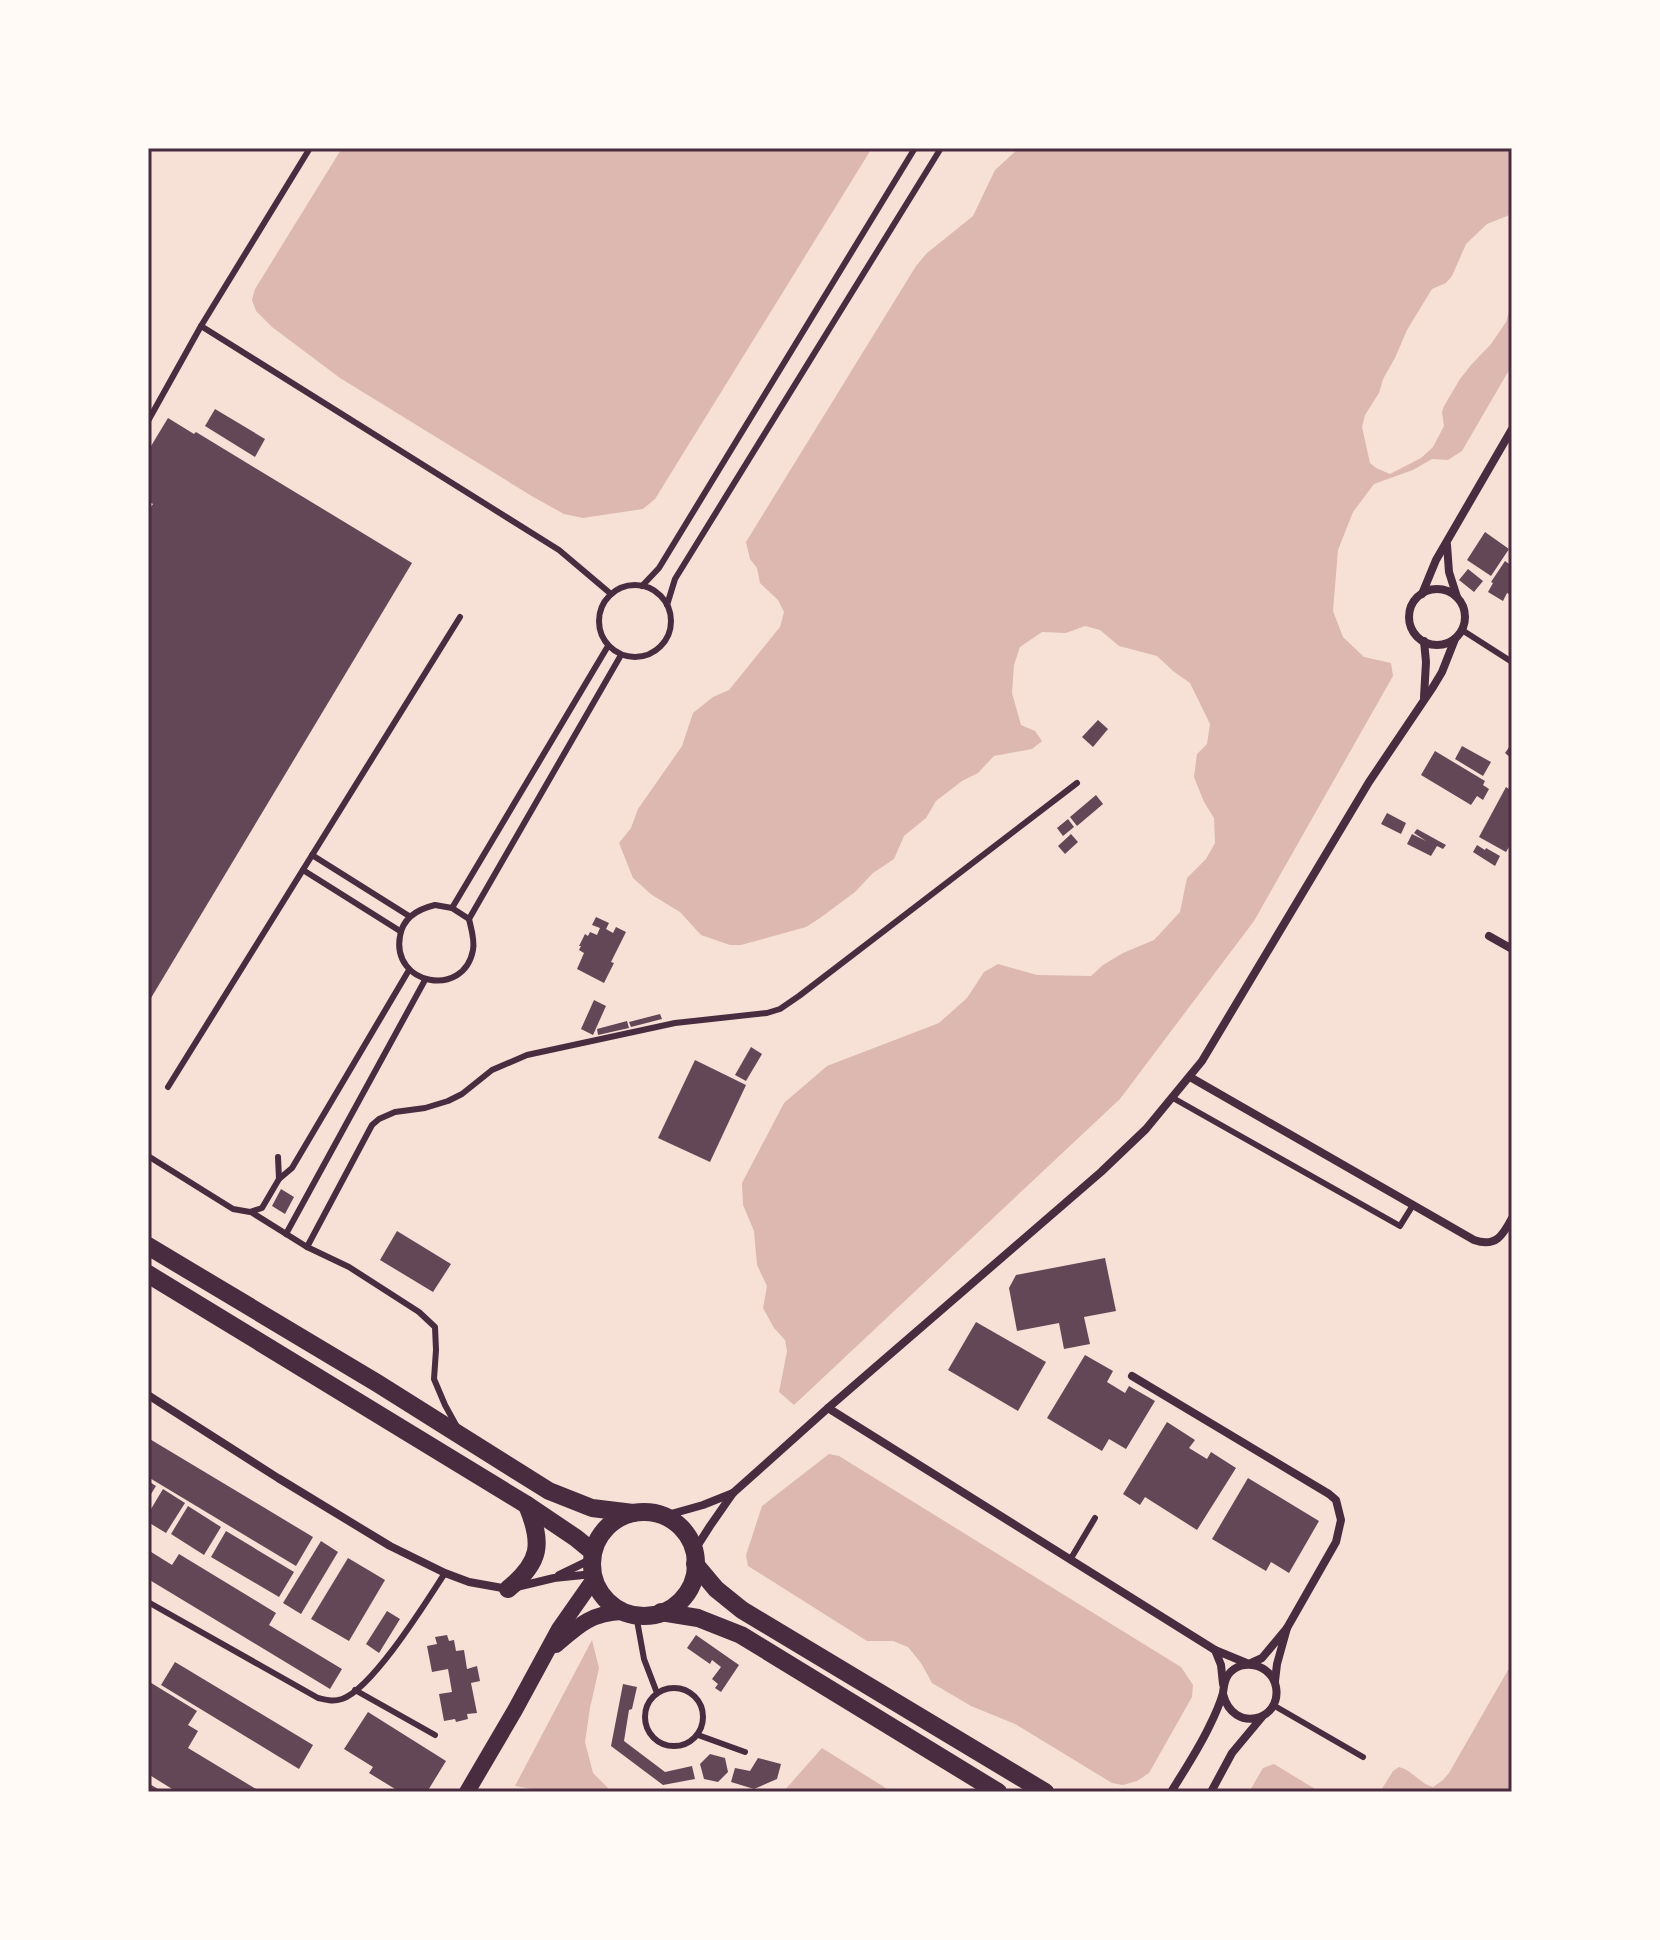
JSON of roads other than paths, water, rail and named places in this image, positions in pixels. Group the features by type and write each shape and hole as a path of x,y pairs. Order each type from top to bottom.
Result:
{"main road":[{"path":"148,1246 462,1435 549,1491 592,1508 649,1512 678,1524 688,1536 695,1558 716,1589 742,1610 1045,1792"},
{"path":"148,1274 576,1538 593,1566 598,1588 606,1598 629,1614"},
{"path":"508,1589 526,1574 536,1552 536,1529 527,1505"},
{"path":"467,1792 575,1605 606,1529 618,1519 633,1513"},
{"path":"661,1612 670,1609 688,1592 693,1580 695,1558"},
{"path":"546,1654 583,1622 606,1613 661,1612 698,1618 741,1635 998,1792"}],"street":[{"path":"1422,594 1436,560 1512,429"},
{"path":"695,1558 710,1526 733,1493 1101,1172 1146,1129 1202,1061 1307,882 1442,672 1455,639 1462,630 1465,613 1449,572 1447,545"},
{"path":"1455,639 1440,645 1424,641 1415,634 1410,624 1410,613 1414,602 1428,590 1444,590 1457,597"},
{"path":"1423,702 1424,641"},
{"path":"1489,936 1512,949"},
{"path":"1190,1077 1481,1243 1500,1237 1512,1218"},
{"path":"1132,1376 1336,1500 1341,1520 1336,1542 1287,1628 1262,1658 1233,1670 1227,1676 1208,1730 1171,1792"},
{"path":"148,1395 390,1546 445,1573 469,1582 508,1589 593,1566"},
{"path":"828,1408 1215,1650 1265,1669 1271,1675 1277,1691 1273,1705 1232,1753 1211,1792"},
{"path":"664,1516 733,1493"},
{"path":"554,1578 593,1566"},
{"path":"1275,1683 1287,1628"},
{"path":"1215,1650 1221,1665 1225,1703 1230,1711 1247,1719 1265,1714"}],"lane":[{"path":"148,421 201,326 310,148"},
{"path":"642,586 659,568 915,148"},
{"path":"667,605 675,579 941,148"},
{"path":"201,326 559,550 611,594"},
{"path":"628,585 642,586 655,591 667,605 671,617 670,629 657,650 634,658 621,655 608,646 598,625 599,613 603,602 611,594 628,585"},
{"path":"168,1087 460,617"},
{"path":"1462,630 1512,662"},
{"path":"452,908 608,646"},
{"path":"469,919 452,908 435,905 421,908 409,916 400,931 398,945 401,958 409,970 425,980 442,981 458,975 469,963 474,947 469,919 621,655"},
{"path":"307,1247 372,1125 379,1119 395,1112 448,1101 492,1070 527,1055 675,1023 754,1016 780,1009 1077,783"},
{"path":"312,855 409,916"},
{"path":"303,870 400,931"},
{"path":"250,1212 262,1208 279,1179 292,1168 409,970"},
{"path":"286,1234 425,980"},
{"path":"1173,1098 1400,1226 1413,1205"},
{"path":"148,1156 233,1209 250,1212 307,1247 349,1267 419,1312 435,1327 434,1379 462,1435"},
{"path":"278,1157 279,1179"},
{"path":"1070,1560 1095,1518"},
{"path":"148,1602 318,1698 332,1701 346,1698 374,1672 445,1573"},
{"path":"629,1614 657,1693"},
{"path":"665,1689 683,1689 691,1693 698,1700 704,1717 698,1735 682,1746 662,1744 648,1730 645,1720 650,1701 665,1689"},
{"path":"355,1690 435,1735"},
{"path":"1273,1705 1363,1757"},
{"path":"698,1735 745,1752"}]}
